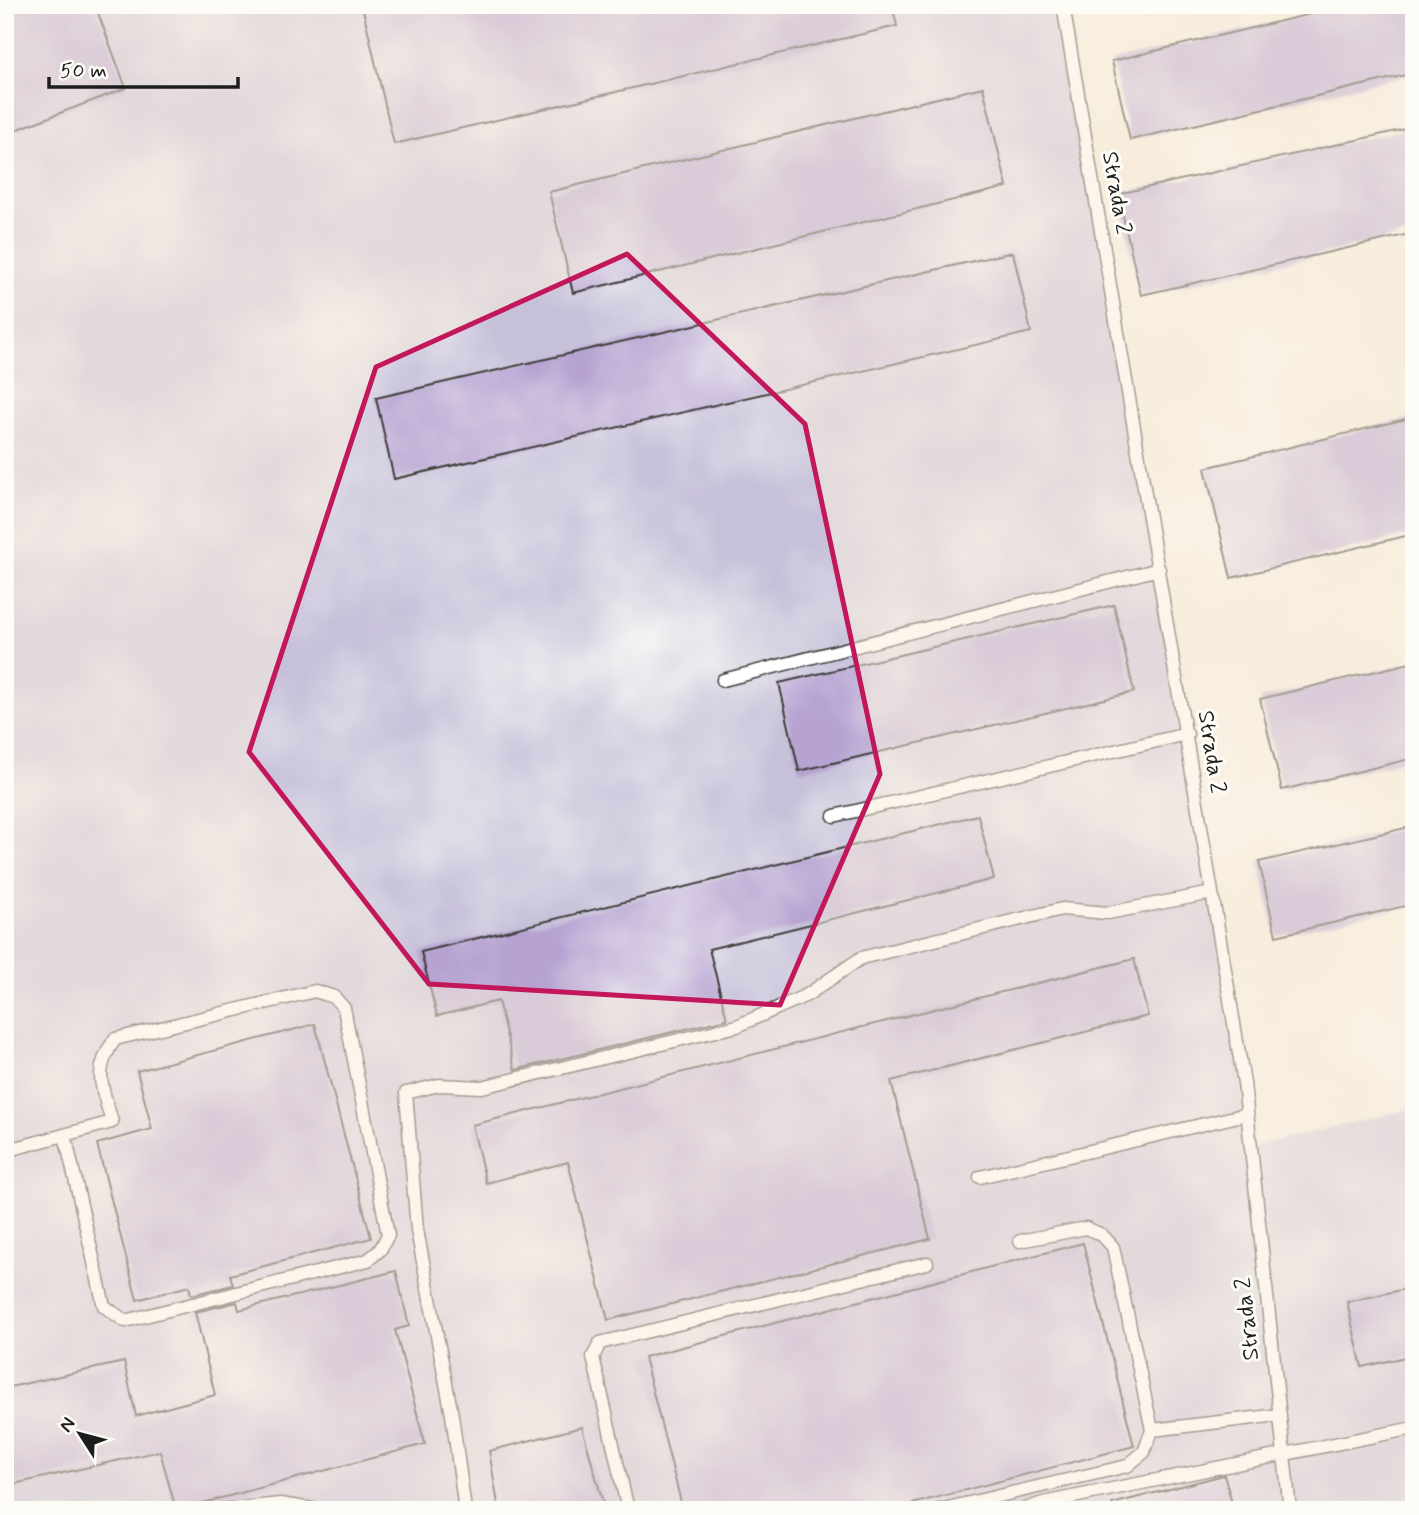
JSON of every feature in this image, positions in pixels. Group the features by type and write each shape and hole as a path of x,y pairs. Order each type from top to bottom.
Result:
{"lane":[{"name":"Strada 2","path":"1063,5 1187,734 1247,1114 1290,1510"},
{"path":"723,680 1159,569"},
{"path":"834,816 1187,734"},
{"path":"464,1510 452,1415 417,1230 406,1093 439,1085 482,1087 737,1026 807,995 860,958 1062,909 1108,912 1212,893"},
{"path":"5,1151 112,1122 98,1071 103,1056 115,1039 315,991 334,997 344,1008 388,1235 380,1250 369,1260 125,1321 104,1306 65,1135"},
{"path":"980,1177 1247,1114"},
{"path":"939,1510 1126,1466 1144,1452 1152,1430 1113,1247 1102,1235 1086,1228 1020,1241"},
{"path":"628,1510 593,1357 600,1343 928,1263"},
{"path":"1152,1430 1280,1415"},
{"path":"1023,1510 1043,1503 1414,1428"},
{"path":"221,1510 280,1504 319,1510"}],"highlighted area":[{"path":"627,254 805,424 880,774 780,1005 429,984 249,752 376,367"}],"shaded area":[{"path":"5,5 1063,5 1254,1146 1414,1108 1414,1510 5,1510"}],"building":[{"path":"5,5 95,5 126,88 5,134"},
{"path":"362,5 892,5 897,26 394,144"},
{"path":"1349,5 1414,5 1414,73 1130,140 1112,61"},
{"path":"983,87 1007,187 573,293 549,192"},
{"path":"1414,127 1414,233 1141,295 1118,194"},
{"path":"1013,252 1031,332 394,479 376,398"},
{"path":"1414,417 1414,534 1231,578 1205,468"},
{"path":"1114,605 1134,692 799,771 779,683"},
{"path":"1414,662 1414,758 1282,790 1260,699"},
{"path":"978,815 994,879 709,949 727,1019 515,1070 498,1001 437,1016 421,952"},
{"path":"1414,826 1414,904 1276,936 1259,862"},
{"path":"1134,959 1148,1016 891,1081 930,1239 608,1320 568,1162 486,1183 472,1125"},
{"path":"315,1024 371,1238 230,1275 233,1285 191,1295 189,1286 137,1300 97,1144 152,1129 137,1071"},
{"path":"1083,1243 1134,1446 889,1510 683,1510 644,1357"},
{"path":"396,1271 409,1326 395,1330 425,1444 176,1510 160,1451 5,1486 5,1388 124,1362 136,1416 215,1395 195,1312 237,1302 239,1310"},
{"path":"1414,1287 1414,1355 1362,1367 1347,1302"},
{"path":"582,1427 605,1510 499,1510 489,1451"},
{"path":"1224,1475 1234,1510 1113,1510 1112,1504"}]}
